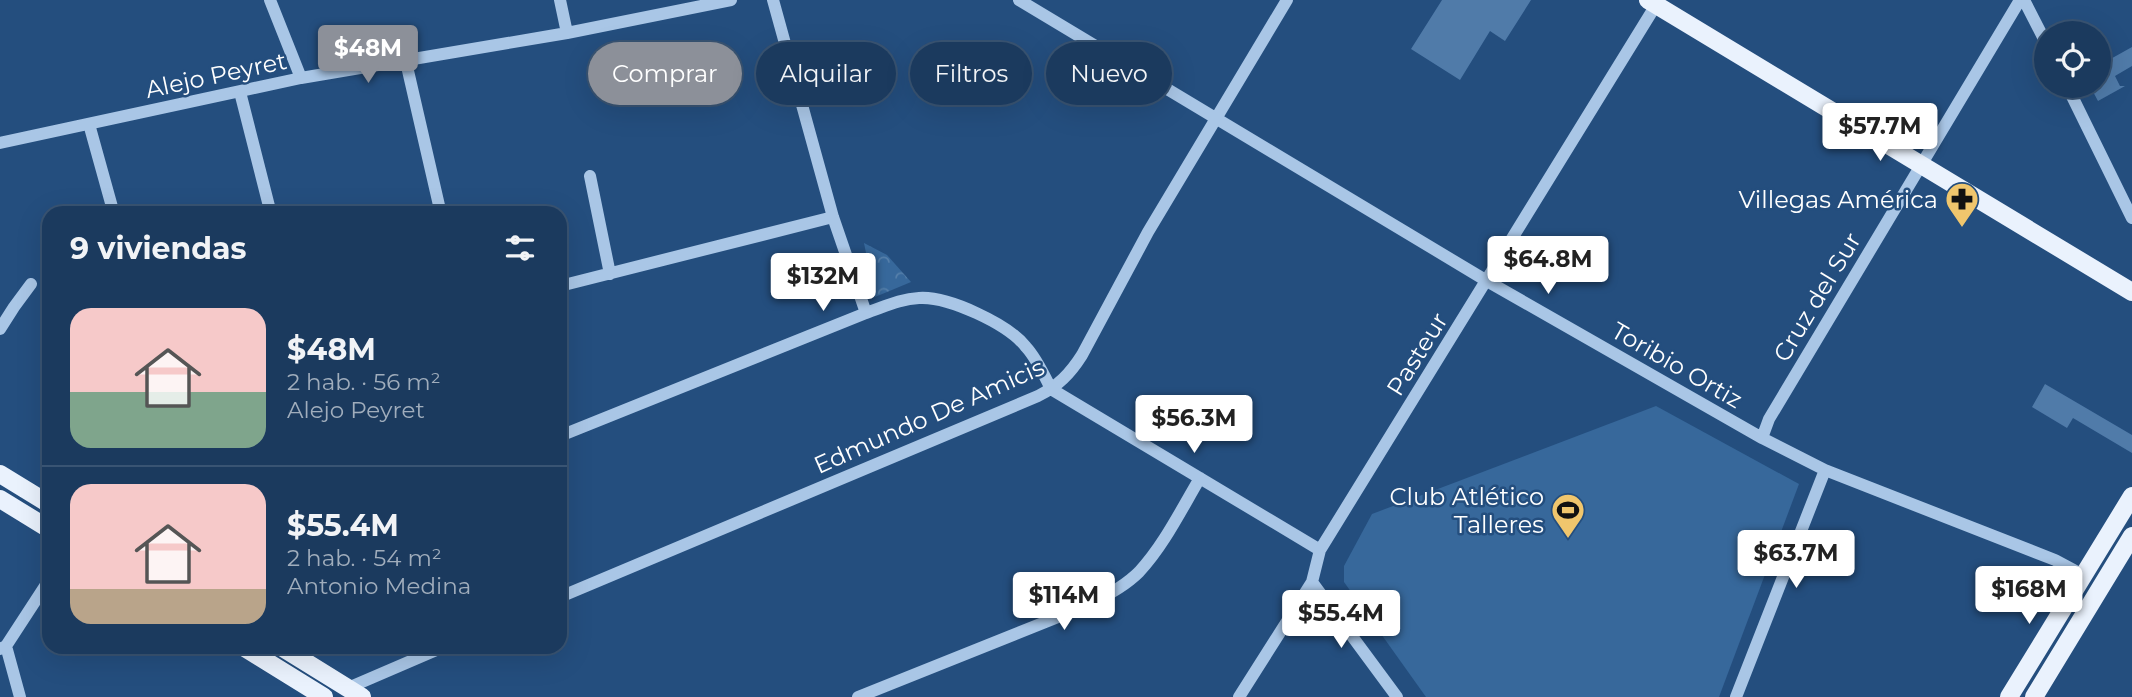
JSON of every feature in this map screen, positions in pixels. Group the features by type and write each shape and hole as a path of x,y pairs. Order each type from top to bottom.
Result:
{"main road":[{"path":"1654,2 2132,292"},
{"path":"0,474 42,500"},
{"path":"2009,697 2132,496"},
{"path":"0,499 42,524"},
{"path":"2034,697 2132,536"},
{"path":"255,654 324,697"},
{"path":"293,654 355,693"}],"street":[{"path":"270,0 301,79"},
{"path":"560,0 567,33"},
{"name":"Alejo Peyret","path":"0,143 301,79 567,33 731,0"},
{"path":"774,0 833,217 866,313"},
{"name":"Toribio Ortiz","path":"1019,0 1487,281 1762,438 1825,470 2055,559 2083,575"},
{"name":"Edmundo De Amicis","path":"567,594 1051,389 1072,371 1082,355 1149,232 1287,0"},
{"path":"2022,0 2034,22"},
{"name":"Cruz del Sur","path":"1762,438 1769,419 2022,0"},
{"name":"Pasteur","path":"1239,697 1312,582 1320,550 1487,281 1654,2"},
{"path":"406,62 440,206"},
{"path":"240,92 269,206"},
{"path":"2073,98 2132,218"},
{"path":"89,124 112,206"},
{"path":"590,176 610,274"},
{"path":"567,284 833,217"},
{"path":"0,329 31,284"},
{"path":"567,433 866,313 904,300 922,298 959,305 1016,336 1027,348 1051,389 1320,550"},
{"path":"1736,697 1825,470"},
{"path":"858,697 1093,603 1119,588 1138,573 1164,540 1200,478"},
{"path":"1312,582 1397,697"},
{"path":"20,697 3,648 42,590"},
{"path":"355,693 430,654"}],"green space":[{"path":"864,243 887,255 911,282 875,297"},
{"name":"Club Atlético Talleres","path":"1656,406 1799,484 1719,697 1426,697 1344,582 1344,566 1372,514"}],"building":[{"path":"1442,0 1531,0 1505,41 1490,31 1460,80 1411,49"},
{"path":"2132,47 2132,66 2115,76 2120,86 2125,86 2111,94 2111,59"},
{"path":"2045,384 2132,435 2132,453 2073,418 2067,428 2032,407"}],"place":[{"name":"Villegas América","path":"1962,229"},
{"name":"Club Atlético Talleres","path":"1568,540"}]}
